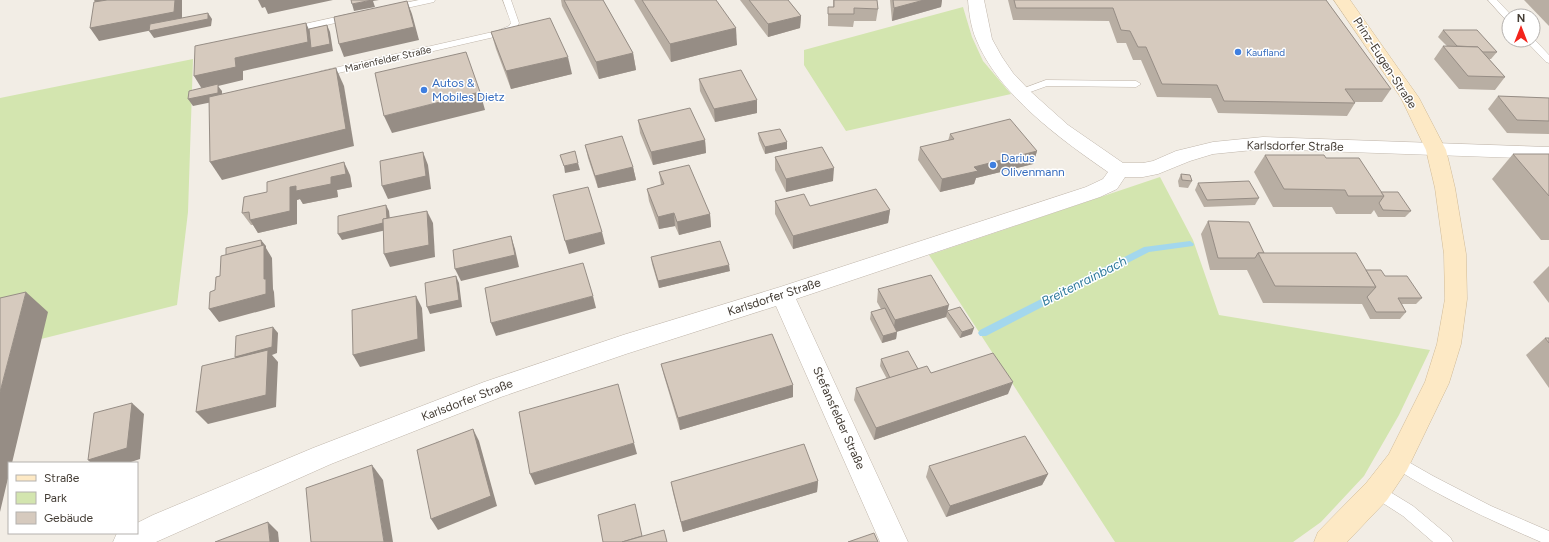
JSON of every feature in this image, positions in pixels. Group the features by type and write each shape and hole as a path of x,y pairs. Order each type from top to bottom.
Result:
{"street":[{"path":"976,0 984,38 995,60 1022,92 1061,128 1090,151 1119,170"},
{"name":"Prinz-Eugen-Straße","path":"1328,542 1378,491 1398,462 1437,383 1449,344 1456,299 1455,254 1446,188 1436,150 1410,98 1342,0"},
{"name":"Karlsdorfer Straße","path":"127,542 163,524 322,456 493,389 623,345 784,295 1093,192 1110,184 1119,170 1143,170 1158,167 1183,156 1213,148 1263,143 1549,153"},
{"name":"Stefansfelder Straße","path":"784,295 894,542"}],"lane":[{"path":"385,10 431,0"},
{"name":"Marienfelder Straße","path":"310,76 500,33 512,28 515,23 507,0"},
{"path":"1492,0 1501,10"},
{"path":"280,32 363,14"},
{"path":"1538,48 1549,60"},
{"path":"1022,92 1046,83 1136,84"},
{"path":"1398,462 1428,481 1486,512 1549,538"},
{"path":"1378,491 1408,511 1445,542"}],"green space":[{"path":"963,7 972,37 983,61 1011,94 846,131 804,65 804,50"},
{"path":"193,59 188,212 177,305 41,339 47,312 0,323 0,98"},
{"path":"1160,177 1193,240 1219,315 1430,350 1399,415 1364,476 1321,522 1293,542 1115,542 929,255"}],"building":[{"path":"107,0 175,0 174,12 90,28 94,2"},
{"path":"351,0 372,0 352,4"},
{"path":"564,0 603,0 633,53 596,62"},
{"path":"642,0 716,0 736,28 670,44"},
{"path":"749,0 788,0 801,16 768,24"},
{"path":"834,0 877,0 878,9 854,8 854,14 828,14 828,7 834,7"},
{"path":"893,0 924,0 894,8"},
{"name":"Kaufland","path":"1014,0 1326,0 1391,89 1345,89 1355,103 1224,101 1217,85 1162,84 1146,47 1138,47 1130,31 1121,30 1113,8 1016,8"},
{"path":"407,1 414,27 339,44 334,17"},
{"path":"208,13 208,19 149,31 150,24"},
{"path":"550,18 568,57 506,71 491,32"},
{"path":"306,23 308,42 235,58 236,67 194,76 195,46"},
{"path":"327,25 330,44 311,48 309,29"},
{"path":"1443,30 1477,30 1497,52 1483,52 1478,47 1457,46"},
{"path":"1443,46 1478,47 1505,77 1468,76"},
{"path":"466,52 480,92 384,116 375,73"},
{"path":"336,68 346,129 210,162 209,97"},
{"path":"741,70 757,100 714,109 699,79"},
{"path":"218,84 218,93 188,99 189,91"},
{"path":"1498,96 1549,98 1549,121 1517,120"},
{"path":"690,108 705,140 651,152 638,120"},
{"path":"1010,119 1037,151 974,167 978,171 942,179 920,147 954,139 950,134"},
{"path":"780,129 787,142 765,147 758,133"},
{"path":"622,136 633,167 595,176 585,145"},
{"path":"822,147 834,168 786,179 775,157"},
{"path":"575,151 578,163 564,166 560,155"},
{"path":"423,152 426,176 382,186 380,161"},
{"path":"1513,154 1549,154 1549,196"},
{"path":"1265,155 1324,155 1326,158 1359,158 1384,196 1348,196 1345,190 1284,189"},
{"path":"344,162 346,174 331,177 331,184 296,191 296,186 290,187 290,211 250,220 249,212 242,213 244,197 267,192 267,182"},
{"path":"689,165 710,214 677,222 674,213 658,217 647,189 664,184 659,172"},
{"path":"1181,174 1190,175 1192,181 1182,180"},
{"path":"1249,181 1259,198 1207,200 1198,183"},
{"path":"588,187 602,232 565,241 553,195"},
{"path":"876,189 890,210 793,236 775,201 804,194 810,206"},
{"path":"1381,192 1398,192 1411,211 1383,210 1379,203 1384,196"},
{"path":"386,205 387,219 383,219 383,223 338,234 338,216"},
{"path":"427,211 429,245 384,254 383,219"},
{"path":"1208,221 1249,222 1264,253 1258,253 1255,258 1218,258"},
{"path":"511,236 515,255 455,269 453,250"},
{"path":"261,240 262,246 226,255 226,248"},
{"path":"720,241 729,265 658,281 651,257"},
{"path":"264,245 264,279 266,279 266,294 209,309 210,292 215,290 216,277 220,276 221,256"},
{"path":"1258,253 1356,253 1376,287 1275,286"},
{"path":"583,263 593,296 491,323 485,288"},
{"path":"1366,270 1381,270 1385,276 1407,276 1422,298 1398,298 1406,312 1376,312 1367,297 1376,287"},
{"path":"931,275 949,305 895,320 878,289"},
{"path":"456,276 459,300 427,307 425,283"},
{"path":"26,292 19,319 0,392 0,298"},
{"path":"416,296 418,339 353,355 352,310"},
{"path":"960,307 974,328 962,332 947,311"},
{"path":"885,308 897,332 883,336 871,312"},
{"path":"273,327 272,347 235,357 236,336"},
{"path":"772,334 793,385 678,418 661,364"},
{"path":"268,350 266,395 196,412 202,366"},
{"path":"908,351 918,369 890,378 881,359"},
{"path":"993,353 1013,382 876,428 856,388 927,366 931,373"},
{"path":"618,384 634,443 530,474 519,412"},
{"path":"132,403 127,448 88,460 94,413"},
{"path":"473,429 491,496 431,519 417,450"},
{"path":"1025,436 1048,474 950,506 929,466"},
{"path":"804,444 818,481 681,522 671,482"},
{"path":"372,465 384,542 311,542 306,488"},
{"path":"635,504 642,536 622,542 603,542 598,515"},
{"path":"268,522 270,542 215,542"},
{"path":"664,530 667,542 622,542"},
{"path":"874,533 878,542 848,542"}],"waterway":[{"name":"Breitenrainbach","path":"983,333 1147,249 1190,244"}],"place":[{"name":"Kaufland","path":"1238,52"},
{"name":"Autos & Mobiles Dietz","path":"424,90"},
{"name":"Darius Olivenmann","path":"993,165"}]}
